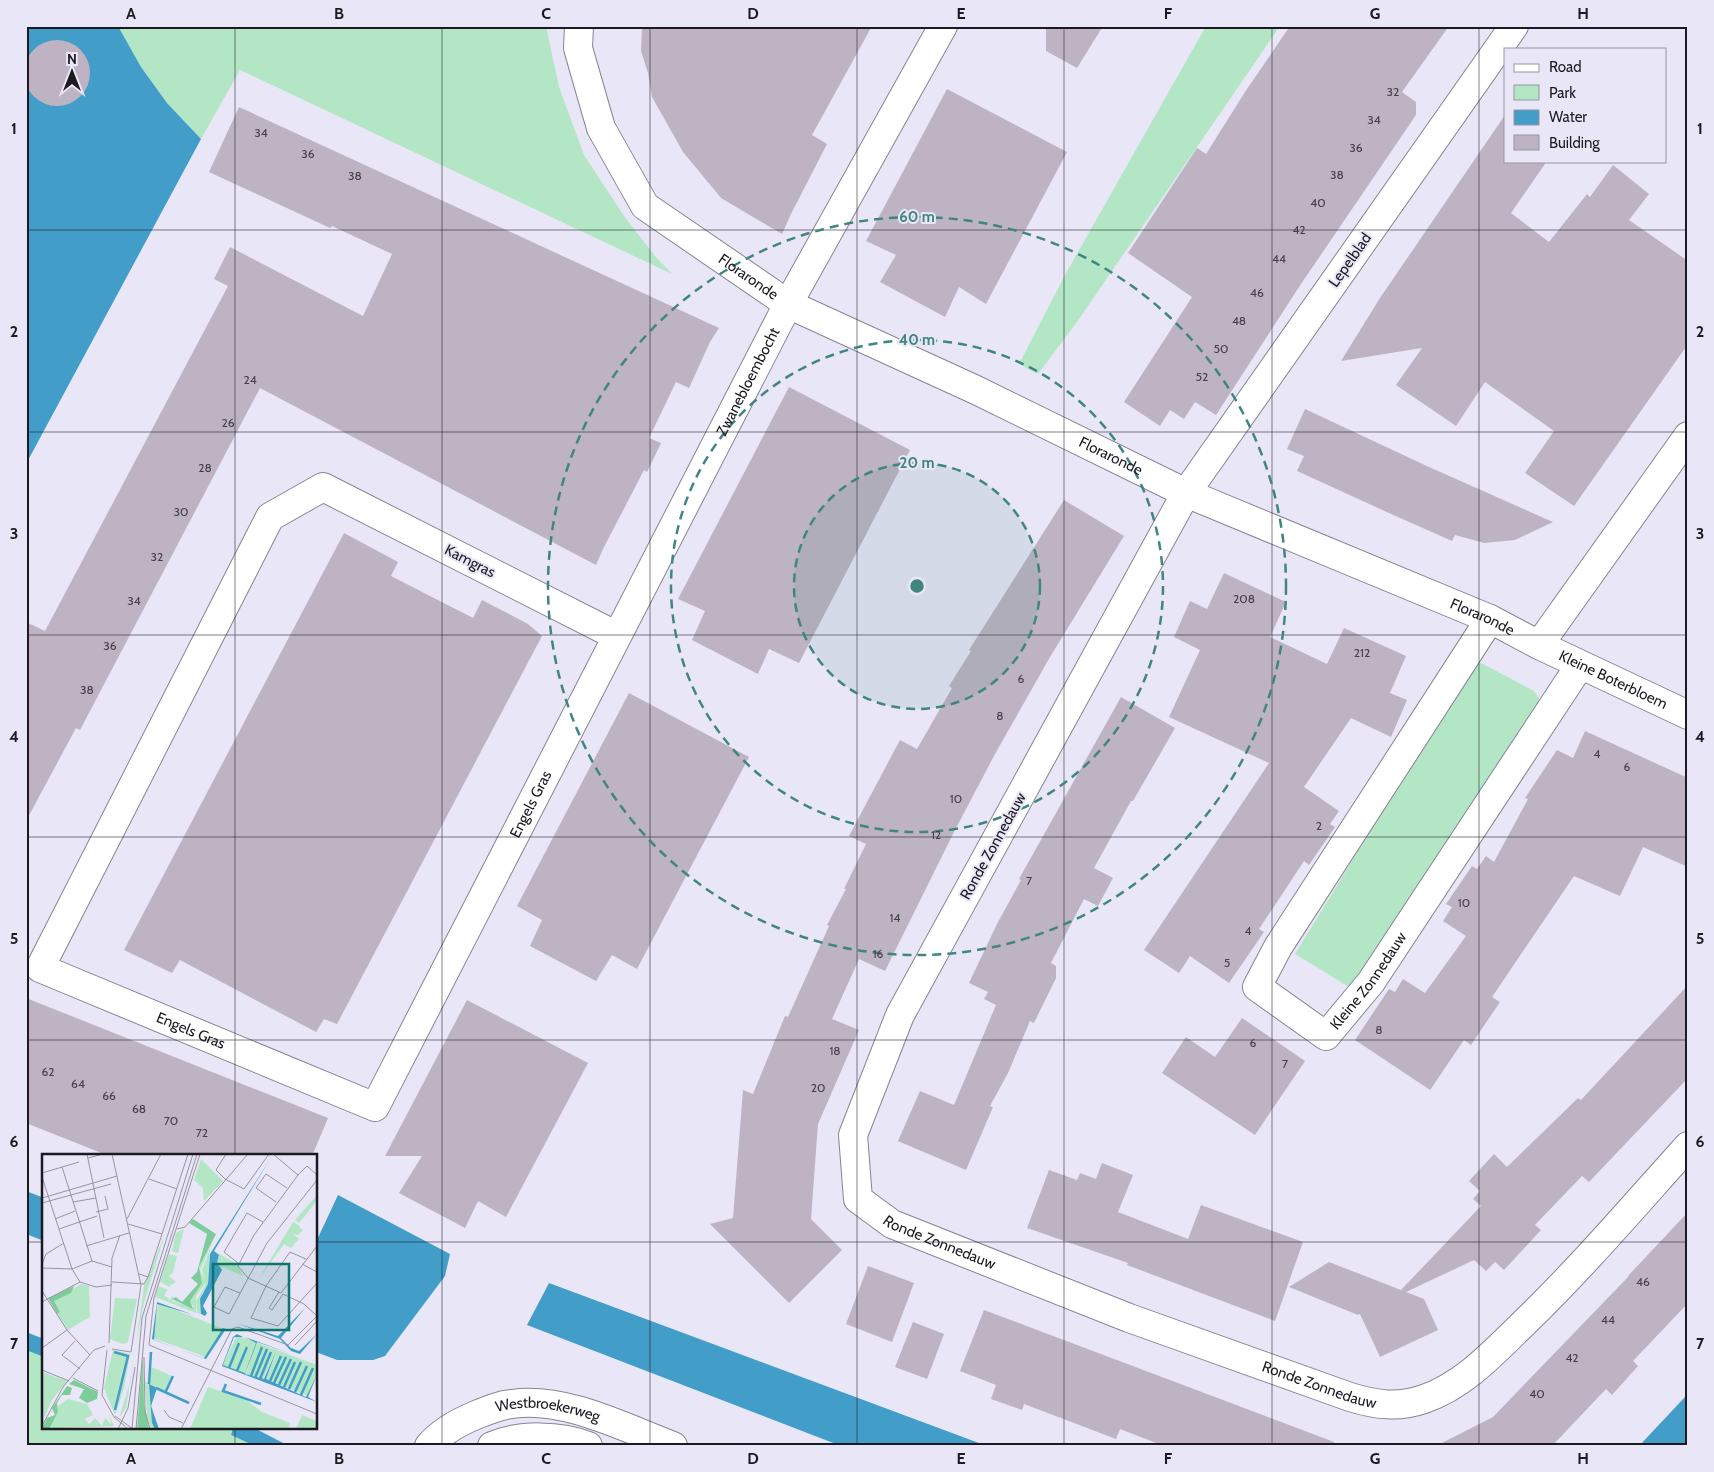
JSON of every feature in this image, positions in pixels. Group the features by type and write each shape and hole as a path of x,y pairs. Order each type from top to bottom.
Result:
{"street":[{"name":"Floraronde","path":"579,26 578,48 601,128 646,206 788,304 976,390 1186,494 1490,620 1539,645"},
{"name":"Zwanebloembocht","path":"617,636 788,304 942,26"},
{"name":"Lepelblad","path":"1186,494 1514,26"},
{"path":"1539,645 1688,436"},
{"name":"Engels Gras","path":"323,487 270,517 40,968 375,1107 617,636"},
{"name":"Kamgras","path":"323,487 617,636"},
{"name":"Ronde Zonnedauw","path":"1186,494 900,1015 853,1135 858,1199 892,1224 1129,1318 1350,1398 1375,1404 1398,1405 1424,1399 1460,1382 1560,1288 1688,1146"},
{"name":"Kleine Zonnedauw","path":"1490,620 1284,938 1257,986 1326,1036 1371,982 1580,665"},
{"name":"Kleine Boterbloem","path":"1539,645 1688,715"},
{"name":"Westbroekerweg","path":"428,1446 448,1429 468,1418 489,1410 513,1404 540,1404 572,1408 673,1446"},
{"name":"Westbroekerweg","path":"492,1446 504,1441 549,1438 577,1441 588,1446"}],"green space":[{"path":"118,26 546,26 559,87 584,155 624,216 655,256 672,274 240,70 201,139 167,103 141,67"},
{"path":"1206,26 1280,26 1077,322 1038,374 1019,364 1065,275"},
{"path":"1481,663 1534,691 1540,700 1360,977 1349,987 1295,954 1470,668"},
{"path":"26,1350 42,1356 42,1430 232,1430 231,1435 255,1446 26,1446"}],"water":[{"path":"26,26 118,26 141,67 167,103 201,139 26,464"},
{"path":"26,1191 42,1197 42,1240 26,1234"},
{"path":"338,1195 450,1254 445,1276 385,1356 373,1360 337,1360 318,1353 318,1238"},
{"path":"549,1283 987,1446 841,1446 527,1325"},
{"path":"26,1332 42,1338 42,1356 26,1350"},
{"path":"1688,1395 1688,1446 1639,1446 1685,1397"},
{"path":"232,1430 258,1430 289,1446 255,1446 231,1435"}],"building":[{"path":"642,26 872,26 812,135 827,144 782,234 721,198 683,152 652,97 648,73 641,51"},
{"path":"1046,26 1103,26 1077,68 1046,51"},
{"path":"1290,26 1449,26 1402,92 1416,102 1416,115 1301,284 1216,415 1195,402 1184,419 1170,410 1160,426 1124,402 1192,297 1128,253 1197,148 1206,154"},
{"path":"57,40 70,43 80,50 87,60 90,73 87,86 80,96 70,103 57,106 44,103 34,96 27,86 24,73 27,60 34,50 44,43"},
{"path":"947,89 1067,152 986,304 959,287 945,317 880,282 896,255 866,241"},
{"path":"239,107 719,328 710,342 689,388 676,382 649,438 661,443 647,472 644,470 596,565 260,388 80,730 76,728 26,821 26,622 45,631 228,286 214,279 230,247 363,316 392,254 332,226 330,228 209,172"},
{"path":"1504,116 1504,162 1546,162 1511,213 1549,242 1587,194 1590,197 1613,165 1649,194 1629,220 1688,261 1688,344 1574,506 1525,473 1554,431 1485,382 1456,426 1396,385 1422,348 1341,361 1380,298"},
{"path":"789,387 910,450 799,663 769,649 758,674 692,640 705,611 678,599"},
{"path":"1305,409 1553,522 1515,540 1484,543 1455,535 1452,541 1389,513 1297,471 1304,456 1287,449"},
{"path":"1064,500 1124,536 1050,657 995,754 885,971 859,959 832,1019 859,1030 818,1124 811,1219 842,1250 789,1303 710,1224 733,1218 743,1090 753,1094 785,1016 788,1017 829,926 827,925 846,889 844,889 866,844 849,836 900,740 917,749 952,688 949,686 971,651 969,650"},
{"path":"344,533 398,562 391,576 473,618 482,600 528,624 542,636 337,1024 324,1019 316,1032 180,960 172,973 124,950"},
{"path":"1224,573 1286,602 1270,637 1327,664 1344,628 1406,656 1390,693 1407,700 1391,737 1351,718 1304,787 1339,811 1330,824 1335,827 1309,865 1304,861 1259,929 1264,932 1229,983 1190,956 1179,973 1144,950 1269,763 1169,717 1200,650 1174,637 1190,601 1207,609"},
{"path":"629,693 749,757 637,969 612,955 596,981 530,946 542,920 517,906"},
{"path":"1121,697 1175,728 1133,801 1131,801 1094,868 1113,878 1098,906 1084,899 1051,963 1056,966 1056,978 1034,1023 1030,1021 1008,1073 990,1106 993,1107 966,1170 898,1141 920,1091 954,1105 996,1005 984,999 988,992 969,983 997,924 1021,880 1019,879"},
{"path":"1585,731 1688,778 1688,867 1643,847 1620,896 1574,876 1492,997 1500,1002 1471,1045 1464,1040 1430,1090 1355,1040 1389,989 1395,992 1403,979 1425,993 1466,936 1443,921 1452,907 1446,904 1472,866 1477,869 1486,856 1494,862 1528,799 1525,798 1557,750 1573,758"},
{"path":"1688,985 1688,1078 1589,1182 1582,1176 1535,1225 1541,1230 1504,1270 1495,1262 1486,1271 1474,1260 1406,1292 1424,1299 1438,1330 1380,1357 1360,1314 1358,1315 1289,1287 1329,1262 1401,1290 1481,1206 1473,1199 1480,1191 1469,1181 1494,1154 1507,1167 1578,1098 1581,1100"},
{"path":"26,998 328,1118 313,1154 104,1154 26,1123"},
{"path":"467,1000 588,1063 506,1217 478,1201 465,1228 399,1193 422,1156 385,1156"},
{"path":"1242,1018 1305,1061 1255,1135 1162,1073 1186,1037 1215,1057"},
{"path":"1102,1163 1133,1175 1118,1212 1188,1239 1201,1205 1303,1242 1275,1321 1127,1265 1128,1263 1027,1228 1049,1170 1077,1180 1080,1173 1096,1179"},
{"path":"1688,1212 1688,1303 1633,1361 1638,1366 1612,1395 1606,1389 1552,1446 1436,1446 1493,1417"},
{"path":"868,1266 914,1283 892,1342 846,1324"},
{"path":"984,1310 1334,1442 1334,1446 1164,1446 1120,1429 1116,1439 1024,1404 1022,1410 991,1399 996,1385 960,1371"},
{"path":"913,1322 944,1334 927,1379 895,1367"}]}
